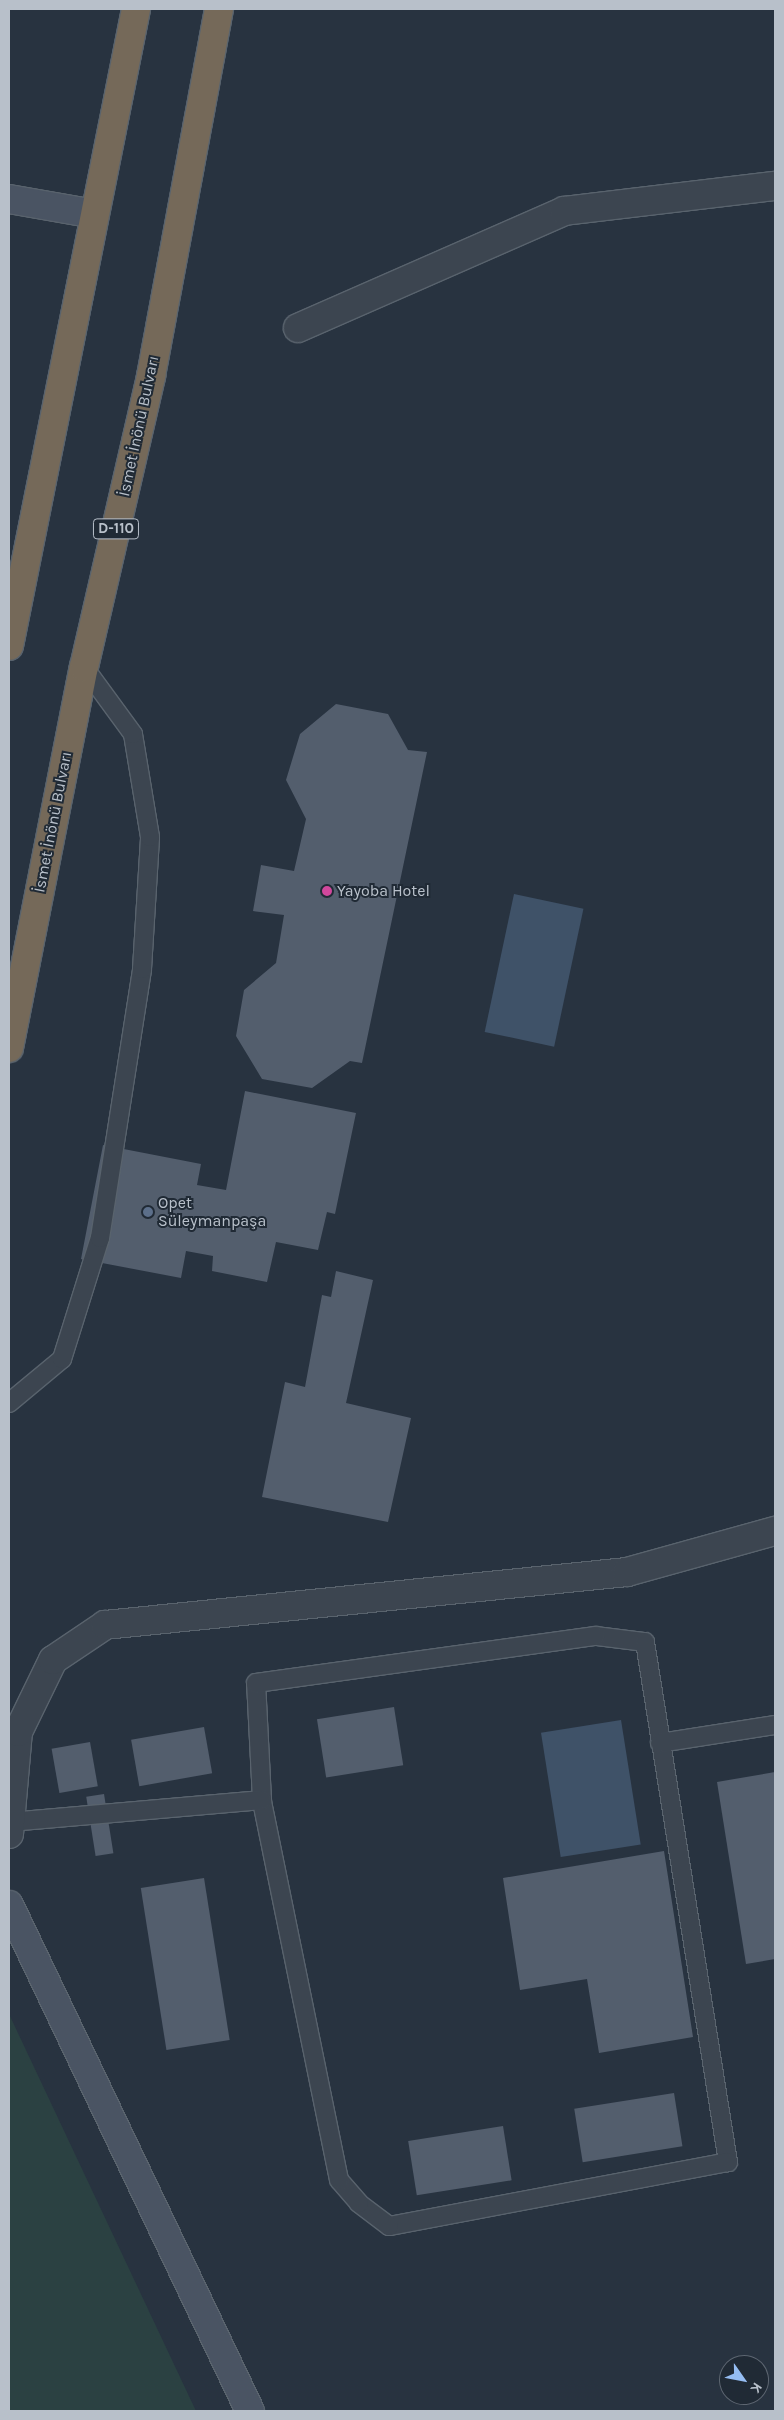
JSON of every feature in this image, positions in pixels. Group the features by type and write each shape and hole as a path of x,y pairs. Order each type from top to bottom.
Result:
{"highway":[{"path":"9,646 136,9"},
{"name":"İsmet İnönü Bulvarı","path":"9,1048 84,667 151,376 219,9"}],"street":[{"path":"298,328 564,211 775,186"},
{"path":"9,199 95,214"},
{"path":"9,1828 18,1732 52,1660 104,1625 626,1572 775,1531"},
{"path":"9,1905 250,2411"}],"lane":[{"path":"9,1403 62,1359 100,1238 142,969 150,836 132,734 84,667"},
{"path":"596,1636 626,1637 644,1642 728,2162 390,2226 358,2203 339,2180 262,1800 256,1683 596,1636"},
{"path":"660,1743 775,1724"},
{"path":"9,1828 262,1800"}],"green space":[{"path":"9,2014 196,2411 9,2411"}],"water":[{"path":"514,894 583,909 554,1047 485,1032"},
{"path":"621,1720 641,1844 561,1857 541,1733"}],"building":[{"name":"Yayoba Hotel","path":"336,704 388,714 408,750 427,752 362,1063 350,1061 312,1088 262,1079 236,1036 244,990 276,963 284,915 253,911 261,865 294,871 306,819 286,780 300,734"},
{"path":"245,1091 356,1113 335,1214 327,1212 318,1250 276,1242 267,1282 212,1271 213,1256 186,1251 181,1278 81,1259 103,1145 201,1164 197,1185 226,1190"},
{"path":"336,1271 373,1280 346,1403 411,1418 388,1522 262,1497 285,1382 305,1387 322,1295 331,1297"},
{"path":"394,1707 403,1765 326,1777 317,1719"},
{"path":"204,1727 212,1773 139,1786 131,1740"},
{"path":"90,1742 98,1786 59,1793 52,1749"},
{"path":"775,1772 775,1959 746,1964 717,1782"},
{"path":"104,1794 113,1853 96,1856 86,1797"},
{"path":"664,1851 693,2037 599,2053 587,1979 520,1990 503,1878"},
{"path":"204,1878 230,2040 166,2050 141,1888"},
{"path":"674,2093 682,2146 583,2162 574,2109"},
{"path":"503,2126 512,2180 417,2195 408,2141"}],"place":[{"name":"Yayoba Hotel","path":"327,891"},
{"name":"Opet Süleymanpaşa","path":"148,1212"}]}
